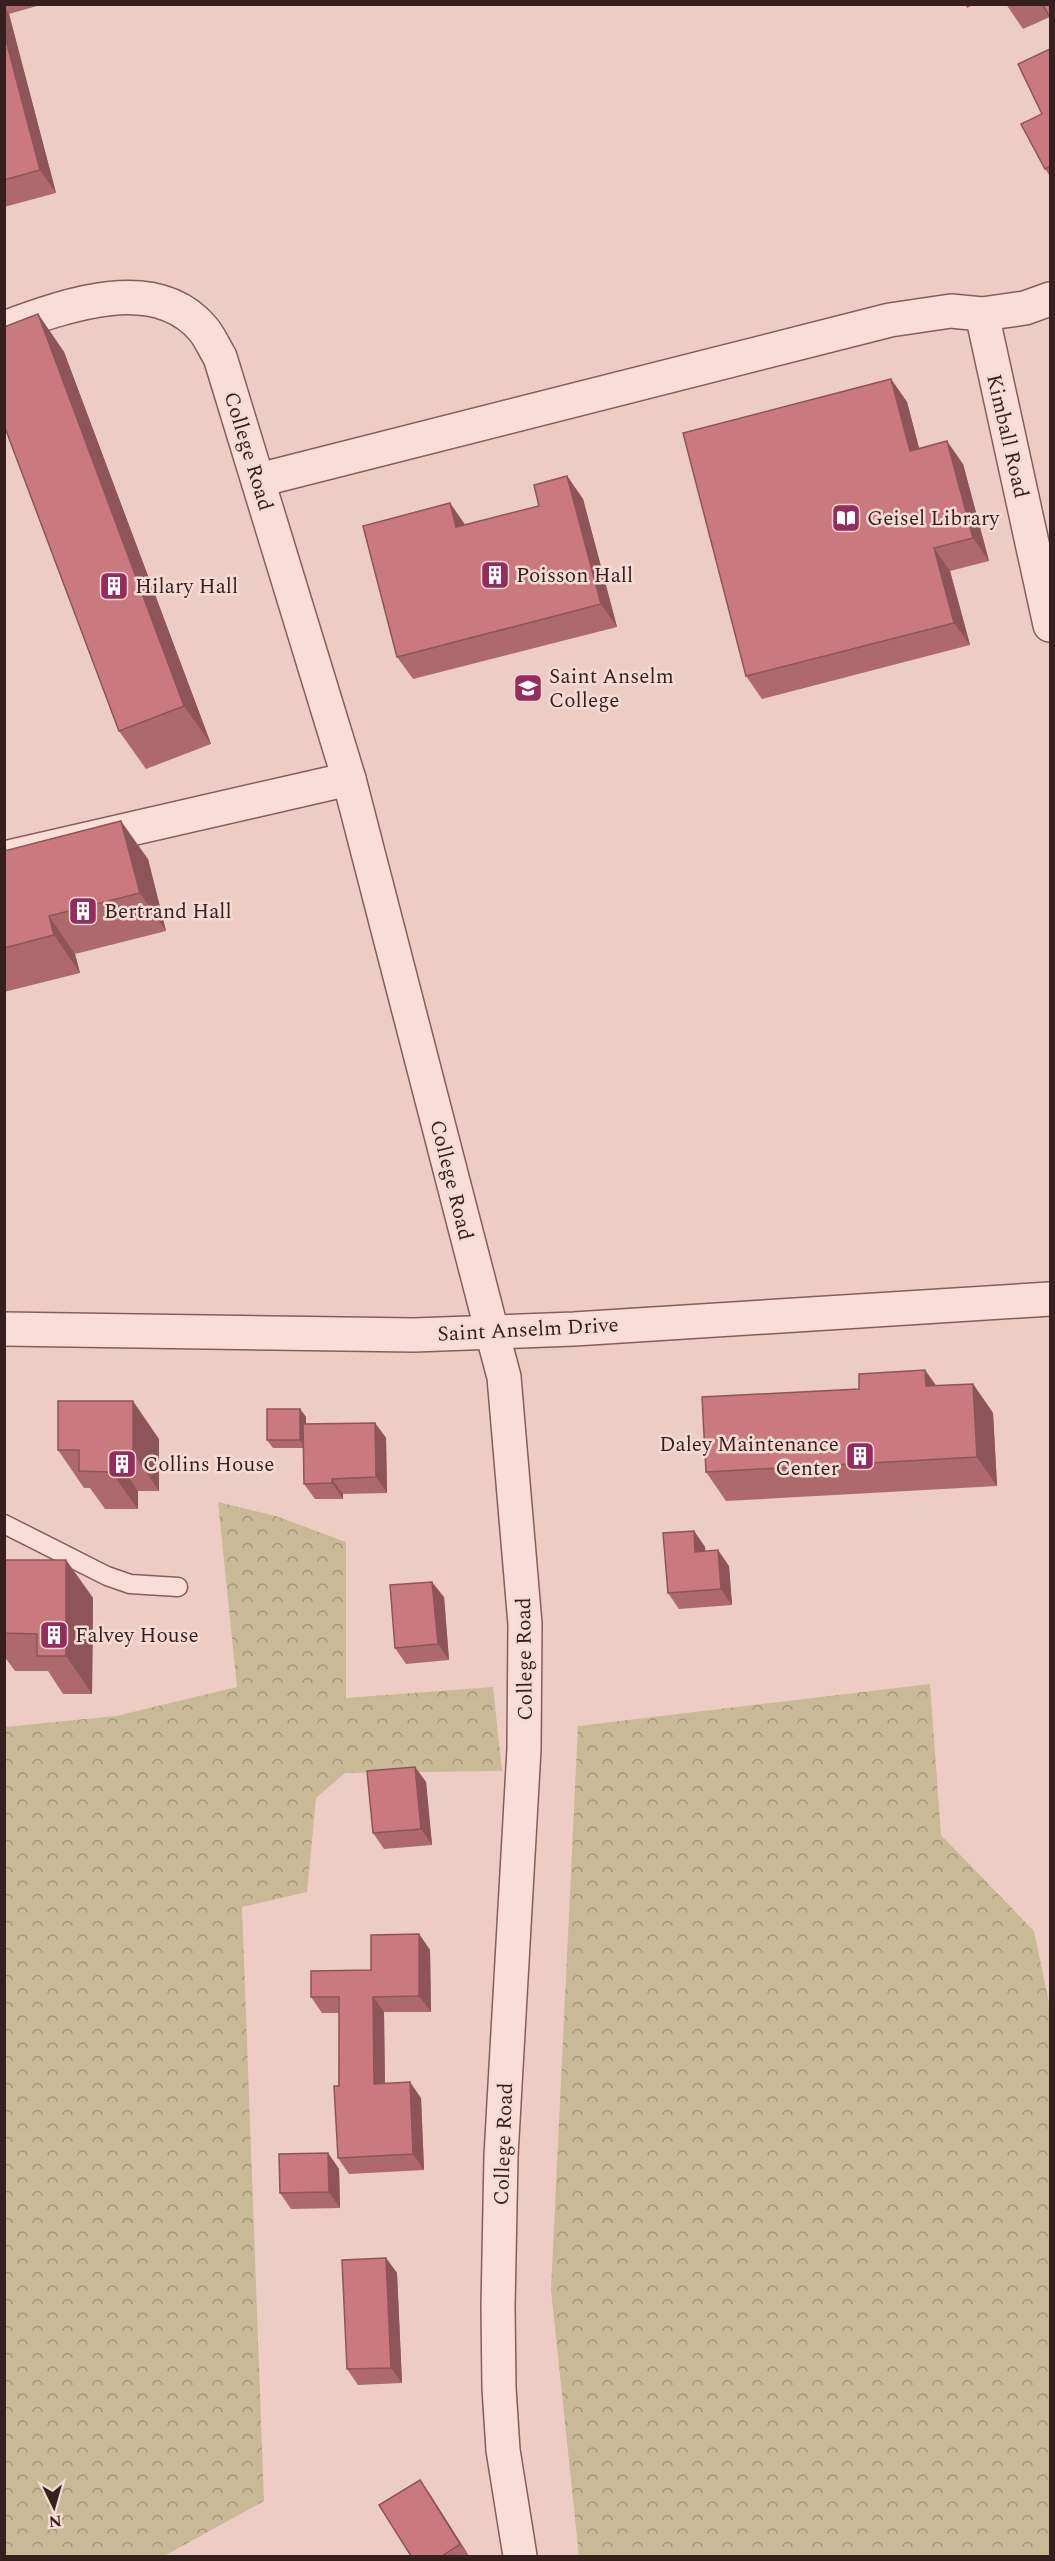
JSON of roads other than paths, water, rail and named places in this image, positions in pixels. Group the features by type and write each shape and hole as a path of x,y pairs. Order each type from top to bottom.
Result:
{"street":[{"name":"College Road","path":"4,328 81,303 122,297 150,300 178,310 203,329 220,357 349,779 504,1377 525,1624 525,1739 501,2156 499,2388 503,2450 520,2556"},
{"path":"259,480 890,320 951,311 982,314 1025,308 1050,299"},
{"name":"Kimball Road","path":"982,314 1050,625"},
{"path":"4,858 349,779"},
{"name":"Saint Anselm Drive","path":"4,1329 403,1335 492,1332 1050,1299"}],"lane":[{"path":"4,1524 107,1576 130,1584 178,1587"}],"place":[{"name":"Geisel Library","path":"846,518"},
{"name":"Poisson Hall","path":"495,575"},
{"name":"Hilary Hall","path":"114,586"},
{"name":"Saint Anselm College","path":"528,688"},
{"name":"Bertrand Hall","path":"83,911"},
{"name":"Daley Maintenance Center","path":"860,1456"},
{"name":"Collins House","path":"122,1464"},
{"name":"Falvey House","path":"54,1635"}]}
